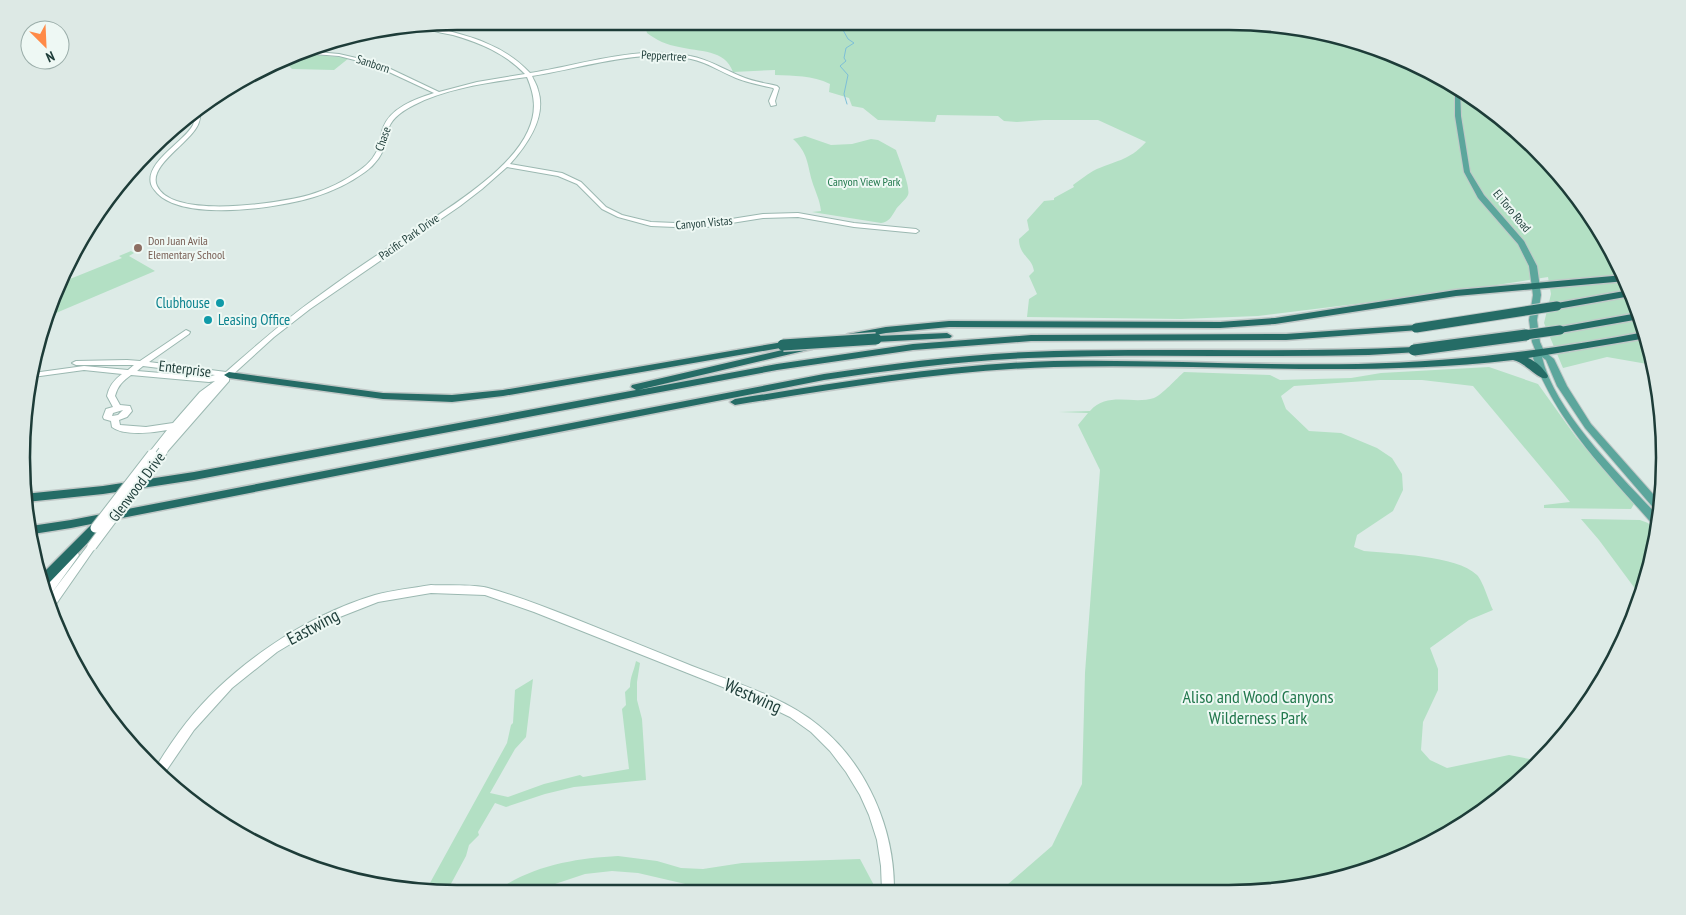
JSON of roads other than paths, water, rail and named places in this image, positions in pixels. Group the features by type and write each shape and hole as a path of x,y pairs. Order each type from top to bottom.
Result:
{"highway":[{"path":"359,446 600,396 851,336 886,330 950,324 1220,325 1258,323 1456,294 1617,279"},
{"path":"229,375 387,396 436,399 520,390 783,345 876,338 979,335 1031,338 1286,337 1416,328 1623,294"},
{"path":"36,529 624,415 833,376 920,363 974,358 1096,354 1354,354 1488,342 1632,317"},
{"path":"624,415 665,413 872,380 976,368 1054,364 1285,368 1400,366 1540,352 1638,336"},
{"path":"32,497 148,483 858,354 940,344 1031,338"},
{"path":"1506,356 1526,360 1533,364 1542,376"},
{"path":"35,522 74,518 277,483"},
{"path":"48,577 77,549 95,528"}],"main road":[{"name":"El Toro Road","path":"1458,97 1459,125 1468,172 1481,196 1527,252 1533,266 1537,296 1533,320 1536,342 1540,352 1550,359 1562,386 1588,426 1653,500"},
{"name":"El Toro Road","path":"1540,352 1536,358 1542,376 1558,405 1652,515"}],"street":[{"name":"Pacific Park Drive","path":"152,454 201,396 229,375 280,329 325,295 471,195 506,165 519,151 535,120 538,100 529,75 517,62 495,48 464,36 441,31"},
{"name":"Sanborn","path":"319,53 340,55 376,64 438,94"},
{"name":"Peppertree","path":"529,75 623,56 675,54 708,61 742,79 775,87 777,89 772,101 773,105"},
{"name":"Chase","path":"197,118 196,124 156,169 153,177 154,186 166,198 187,205 215,209 274,204 311,196 362,172 378,156 383,144 385,130 392,119 409,106 438,94 529,75"},
{"name":"Canyon Vistas","path":"506,165 560,174 579,183 604,208 620,216 651,224 700,226 764,216 798,215 854,225 916,231"},
{"path":"117,407 111,396 113,388 130,371 184,332"},
{"name":"Enterprise","path":"40,368 93,362 139,364 229,375"},
{"name":"Enterprise","path":"38,374 84,368 209,380 229,375"},
{"name":"Glenwood Drive","path":"54,598 164,451 229,375"},
{"path":"198,379 205,388 201,396"},
{"path":"117,407 128,409 127,412 118,418 108,418 106,414 117,407"},
{"path":"118,418 116,427 134,431 153,431 176,425"},
{"path":"153,431 163,441"},
{"name":"Glenwood Drive","path":"95,528 152,454"},
{"path":"50,586 77,549"},
{"name":"Eastwing","path":"162,767 184,733 212,700 235,678 276,647 321,621 364,603 396,595 429,590 469,590 501,594 519,600"},
{"name":"Westwing","path":"519,600 759,697 795,715 824,737 847,764 866,792 877,819 882,839 888,885"}],"waterway":[{"path":"843,30 848,39 854,43 846,48 844,58 846,61 840,66 848,75 844,94 847,104"}],"place":[{"name":"Don Juan Avila Elementary School","path":"138,248"},
{"name":"Clubhouse","path":"220,303"},
{"name":"Leasing Office","path":"208,320"}],"park label":[{"name":"Canyon View Park","path":"864,182"},
{"name":"Aliso and Wood Canyons Wilderness Park","path":"1258,708"}]}
